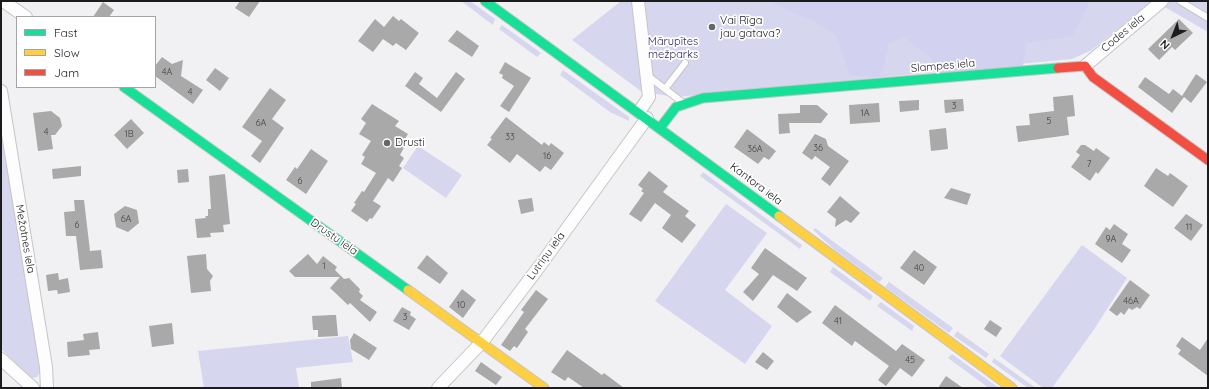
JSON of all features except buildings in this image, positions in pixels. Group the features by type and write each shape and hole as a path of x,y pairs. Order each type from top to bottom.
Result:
{"street":[{"path":"3,1 25,16"},
{"name":"Kantora iela","path":"485,1 643,115 1012,388"},
{"name":"Lutriņu iela","path":"438,388 482,342 540,267 643,115 649,97 648,76 638,1"},
{"name":"Codes iela","path":"1085,66 1162,1"},
{"path":"1085,66 1093,77 1208,160"},
{"name":"Slampes iela","path":"660,128 676,107 684,103 711,97 1085,66"},
{"name":"Drustu iela","path":"125,88 482,342 544,388"},
{"name":"Mežotnes iela","path":"1,91 46,367 47,388"},
{"path":"1,359 33,388"}],"lane":[{"path":"1180,1 1208,18"},
{"path":"665,89 684,63"},
{"path":"648,76 684,103"}],"green space":[{"path":"461,1 470,1 495,19 493,25"},
{"name":"Mārupītes mežparks","path":"621,1 1152,1 1092,50 1072,59 677,97 642,92 572,40"},
{"path":"1152,1 1208,1 1208,32 1163,6"},
{"path":"502,25 541,53 537,57 499,29"},
{"path":"563,70 629,117 629,121 610,112 560,75"},
{"path":"4,138 40,372 37,377 32,378 1,349 1,139"},
{"path":"418,146 462,175 446,198 403,168"},
{"path":"703,172 802,245 800,249 700,176"},
{"path":"726,204 767,233 725,290 772,326 745,364 655,301"},
{"path":"815,228 883,278 879,282 835,250 813,230"},
{"path":"1082,245 1127,278 1093,331 1052,388 1043,388 1000,356"},
{"path":"833,267 873,296 870,301 830,272"},
{"path":"889,282 953,328 949,333 885,287"},
{"path":"881,302 914,326 912,331 877,306"},
{"path":"957,331 989,354 986,358 954,336"},
{"path":"348,336 353,362 296,368 299,388 204,388 198,351"},
{"path":"952,354 999,388 989,388 948,358"},
{"path":"994,358 1036,388 1028,388 992,362"}],"shaded area":[{"path":"768,1 1090,1 1073,36 1026,43 1023,66 940,74 931,58 904,37 889,43 880,77 850,75 836,35 817,23"}],"traffic: fast":[{"path":"485,1 779,216"},
{"path":"660,128 676,107 703,98 1058,68"},
{"path":"125,88 408,290"}],"traffic: slow":[{"path":"779,216 1012,388"},
{"path":"408,290 544,388"}],"traffic: jam":[{"path":"1058,68 1085,66 1093,77 1208,160"}],"place":[{"name":"Vai Rīga jau gatava?","path":"712,27"},
{"name":"Drusti","path":"387,143"}]}
